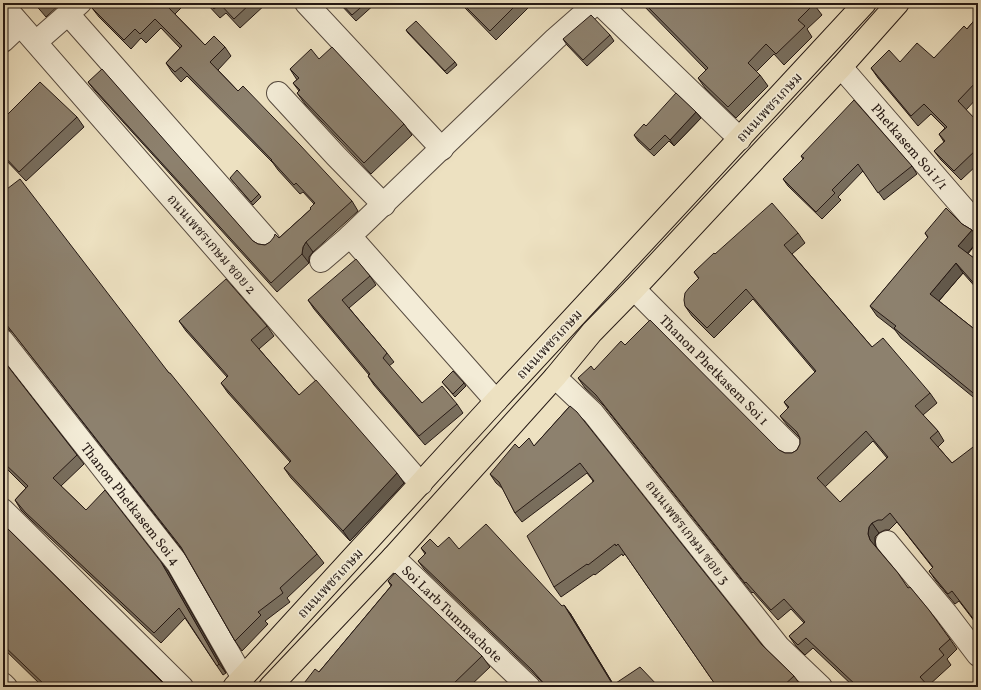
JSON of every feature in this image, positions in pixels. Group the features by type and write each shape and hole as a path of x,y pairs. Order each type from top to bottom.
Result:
{"main road":[{"name":"ถนนเพชรเกษม","path":"238,682 577,313 867,3"},
{"path":"867,3 891,11"},
{"name":"ถนนเพชรเกษม","path":"270,687 393,557 555,377 592,332 841,67 891,11"},
{"path":"577,313 592,332"}],"street":[{"path":"306,3 442,148"},
{"path":"321,261 384,205 555,40 597,3 740,139"},
{"name":"ถนนเพชรเกษม ซอย 2","path":"3,5 421,484"},
{"path":"36,42 74,8 269,242"},
{"path":"3,41 20,25"},
{"name":"Phetkasem Soi 1/1","path":"841,67 978,225"},
{"path":"278,93 384,205"},
{"path":"350,236 496,401"},
{"name":"Thanon Phetkasem Soi 1","path":"634,289 795,451"},
{"name":"Thanon Phetkasem Soi 4","path":"3,341 178,564 238,682"},
{"name":"ถนนเพชรเกษม ซอย 3","path":"555,377 594,413 779,646 821,687"},
{"path":"3,510 182,687"},
{"path":"887,542 946,613 978,655"},
{"name":"Soi Larb Tummachote","path":"393,557 529,687"},
{"path":"3,684 6,687"}],"building":[{"path":"35,3 44,3 39,7"},
{"path":"97,3 170,3 167,6 205,45 214,36 225,47 210,62 238,91 243,86 352,201 306,242 303,247 302,254 271,283 88,82 102,69 253,241 258,244 265,245 270,242 275,234 279,238 311,209 310,208 315,203 296,183 294,185 272,160 181,67 175,72 166,63 182,46 155,19 140,34 135,29 124,40 92,8"},
{"path":"208,3 251,3 234,19 220,4 214,9"},
{"path":"341,3 366,3 352,15"},
{"path":"462,3 518,3 490,31"},
{"path":"644,3 814,4 798,20 805,26 776,54 766,44 748,63 760,75 728,107 698,78 708,68"},
{"path":"591,15 610,35 583,60 563,39"},
{"path":"978,16 978,80 958,101 978,122 978,148 954,171 934,151 945,141 939,134 947,127 924,104 911,116 871,68 889,50 900,62 917,43 934,58 964,26 967,29"},
{"path":"416,21 455,62 445,71 406,30"},
{"path":"332,47 404,124 364,163 297,93 300,90 293,83 299,78 290,69 311,49 319,59"},
{"path":"40,82 77,117 19,172 3,155 3,117 4,115 5,117"},
{"path":"676,93 696,112 670,140 665,135 650,150 634,135 644,124 646,126"},
{"path":"854,100 912,166 878,193 858,164 832,190 835,193 816,212 783,179 804,158 801,156"},
{"path":"237,170 259,194 251,202 230,178"},
{"path":"20,179 169,373 317,554 280,588 283,593 258,612 261,615 235,641 181,547 3,321 8,316 3,309 3,192"},
{"path":"772,203 798,233 784,245 872,347 883,338 930,393 915,406 938,431 930,438 952,463 977,444 978,446 978,625 952,591 948,594 929,571 933,567 890,513 882,520 872,523 869,527 868,534 870,540 898,573 908,588 910,587 929,610 950,639 939,649 944,655 920,677 929,687 858,687 806,638 798,645 789,636 805,622 784,599 771,610 746,582 745,583 596,395 578,378 591,366 594,370 621,341 625,345 650,320 779,450 785,453 792,453 797,450 800,444 800,438 797,432 780,416 789,407 784,402 816,371 746,289 707,328 685,306 685,293 699,278 694,272 714,253 715,254","holes":["866,431 888,457 840,502 817,478"]},
{"path":"946,208 962,224 972,230 958,246 978,261 978,288 956,263 930,294 978,332 978,397 894,328 896,326 870,306 928,237 925,233"},
{"path":"356,259 370,276 342,300 387,353 383,358 422,403 442,386 457,404 419,436 368,376 370,374 308,300"},
{"path":"226,279 267,326 251,340 299,395 316,380 397,473 343,531 284,468 291,461 221,383 228,376 179,321"},
{"path":"3,360 77,455 53,478 86,510 105,490 161,562 219,664 217,666 179,608 154,633 25,512 15,500 28,486 3,462"},
{"path":"453,371 464,383 453,394 442,382"},
{"path":"570,406 577,412 762,645 794,676 782,687 717,687 618,544 616,546 615,544 588,565 587,564 554,587 527,536 594,481 580,463 515,513 499,482 490,474 515,444 519,448 529,438 534,446"},
{"path":"3,524 168,687 47,687 3,645"},
{"path":"486,524 562,606 564,605 613,685 640,667 659,687 547,687 532,670 418,561 426,553 421,548 430,539 438,547 449,537 459,549"},
{"path":"395,573 482,656 450,687 301,687 315,669 319,672 392,585 388,581"}]}
